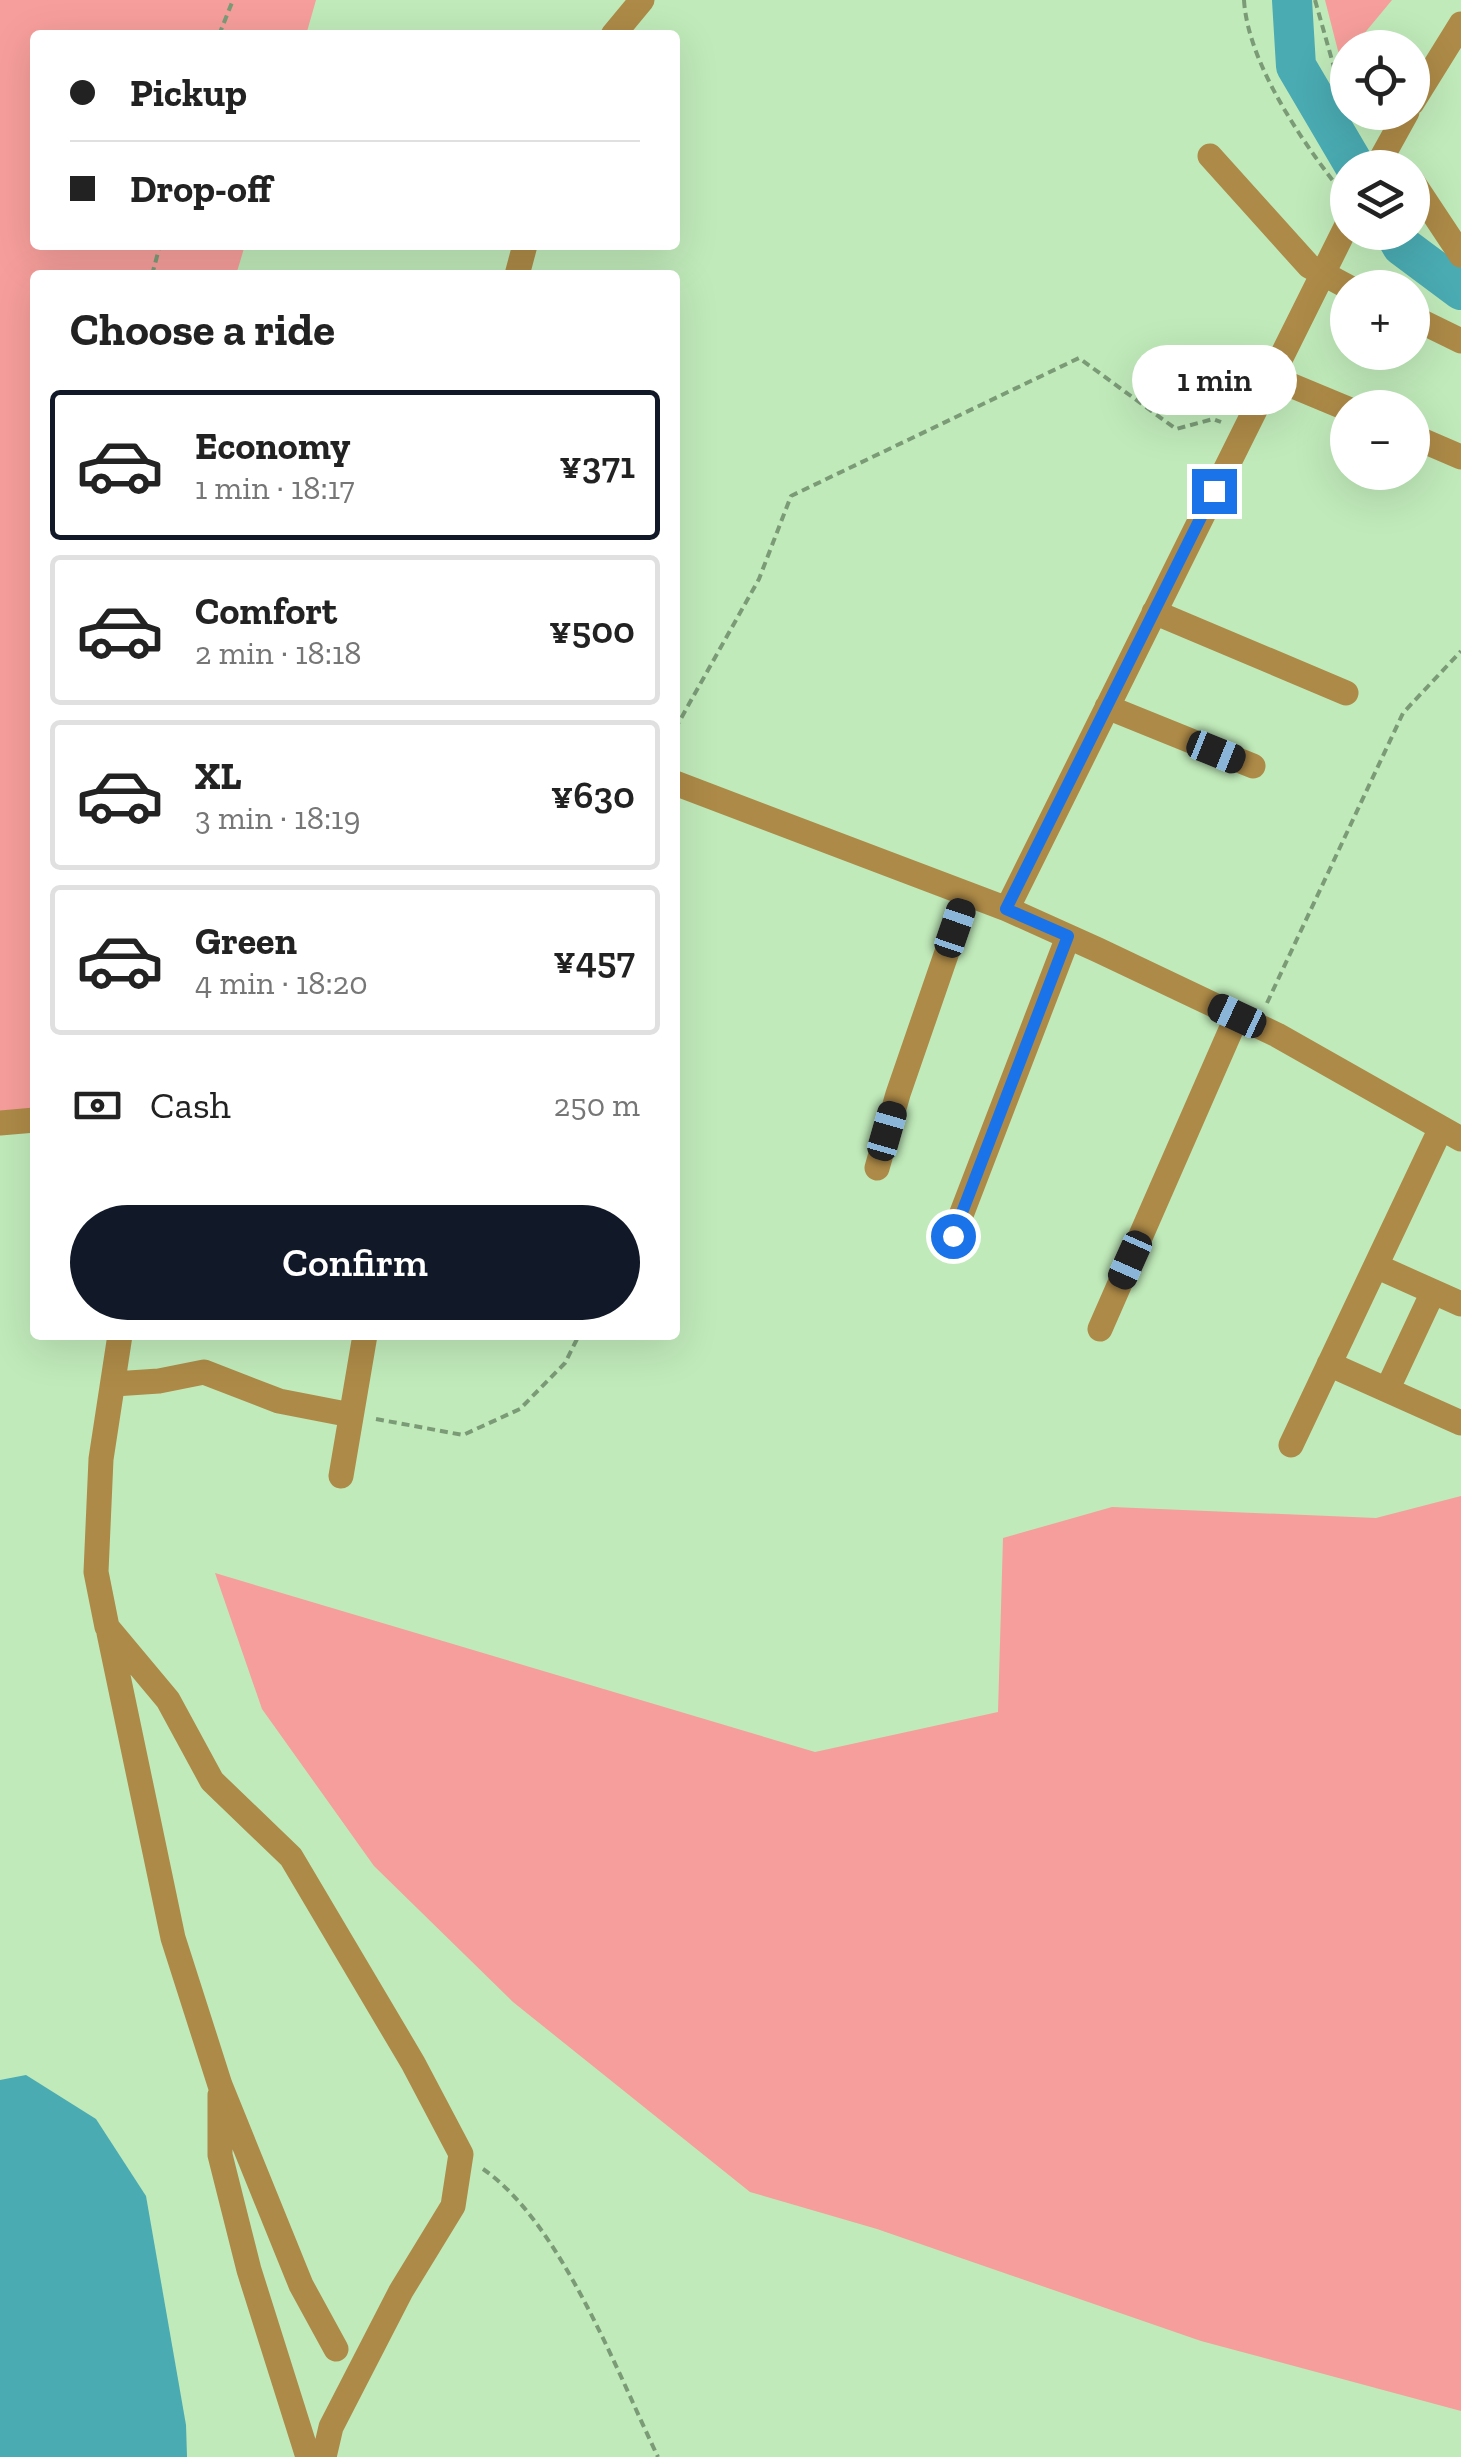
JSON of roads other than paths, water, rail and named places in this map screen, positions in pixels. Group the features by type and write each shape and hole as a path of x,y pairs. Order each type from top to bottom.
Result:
{"street":[{"path":"617,30 642,0"},
{"path":"1430,73 1461,24"},
{"path":"1386,150 1397,130"},
{"path":"1390,144 1394,150"},
{"path":"1210,156 1308,266 1330,278"},
{"path":"1430,209 1461,256"},
{"path":"1006,909 1334,250"},
{"path":"1430,326 1461,341"},
{"path":"1271,378 1330,402"},
{"path":"1430,443 1461,456"},
{"path":"1154,612 1346,694"},
{"path":"1107,707 1253,766"},
{"path":"680,785 1068,936 1247,1021 1451,1134 1376,1266 1292,1444"},
{"path":"877,1168 898,1094 967,894"},
{"path":"953,1236 1068,936"},
{"path":"1100,1329 1247,1021"},
{"path":"0,1123 30,1120"},
{"path":"1376,1266 1461,1304"},
{"path":"1387,1390 1433,1292"},
{"path":"119,1340 101,1459 96,1572 173,1938 220,2084 301,2285 336,2349"},
{"path":"341,1476 364,1340"},
{"path":"1329,1364 1461,1423"},
{"path":"114,1384 159,1382 204,1372 279,1401 351,1414"},
{"path":"108,1627 168,1700 212,1780 291,1858 413,2063 461,2154 452,2206 400,2291 340,2410 324,2457"},
{"path":"220,2084 220,2155 249,2270 308,2457"}],"water":[{"path":"26,2075 96,2119 146,2196 186,2425 187,2457 0,2457 0,2080"}],"waterway":[{"path":"1292,0 1296,66 1345,150"},
{"path":"1407,250 1461,290"}]}
